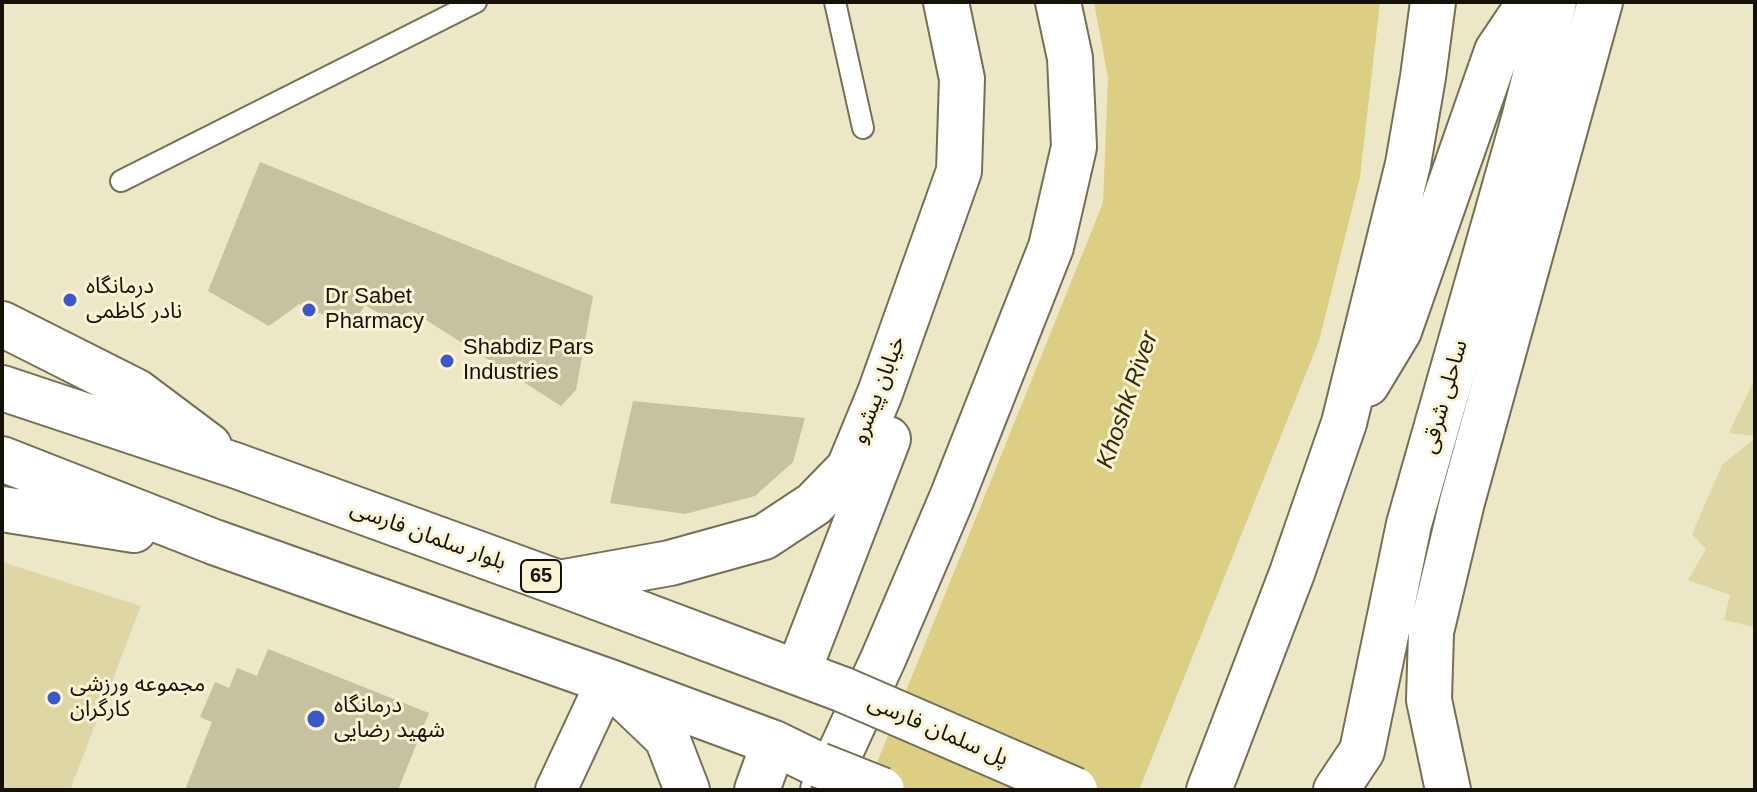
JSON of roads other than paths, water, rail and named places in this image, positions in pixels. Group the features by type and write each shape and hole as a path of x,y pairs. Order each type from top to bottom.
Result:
{"main road":[{"name":"خیابان پیشرو","path":"559,583 670,563 764,537 814,504 849,468 880,393 959,171 962,79 946,2"},
{"name":"خیابان پیشرو","path":"798,672 903,400 977,191 978,65 964,2"},
{"path":"821,777 884,657 945,514 1051,247 1074,147 1070,58 1058,2"},
{"path":"1209,790 1292,573 1344,423 1408,164 1433,2"},
{"path":"1344,423 1399,331 1497,51 1530,2"},
{"name":"ساحلی شرقی","path":"1336,790 1361,771 1409,524 1520,134 1554,2"},
{"name":"ساحلی شرقی","path":"1440,780 1429,700 1431,632 1462,502 1600,2"},
{"name":"بلوار سلمان فارسی","path":"2,324 137,392 237,466"},
{"name":"بلوار سلمان فارسی","path":"2,388 237,466 844,690"},
{"path":"2,459 214,542 774,743 821,777 882,790"},
{"path":"2,509 214,542"},
{"path":"607,681 667,738 687,790"},
{"name":"پل سلمان فارسی","path":"844,690 1075,790"},
{"path":"757,790 774,743"}],"street":[{"path":"556,790 607,681"}],"lane":[{"path":"121,181 476,2"},
{"path":"835,2 863,128"}],"water":[{"name":"Khoshk River","path":"1094,2 1380,2 1360,177 1319,341 1139,790 866,790 1103,203 1108,78"}],"place":[{"name":"درمانگاه نادر کاظمی","path":"70,300"},
{"name":"Dr Sabet Pharmacy","path":"309,310"},
{"name":"Shabdiz Pars Industries","path":"447,361"},
{"name":"مجموعه ورزشی کارگران","path":"54,698"},
{"name":"درمانگاه شهید رضایی","path":"316,719"}]}
